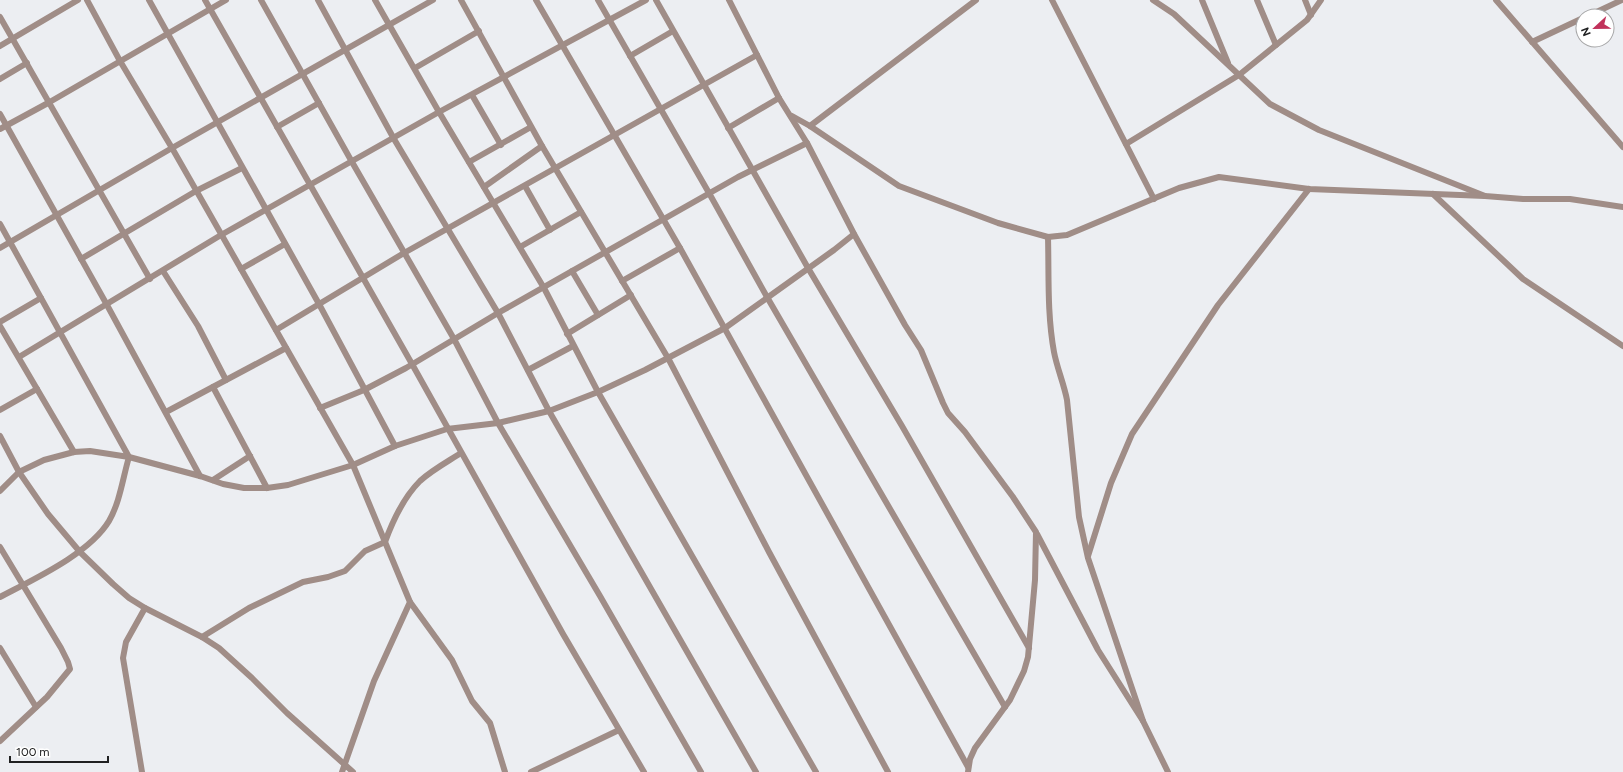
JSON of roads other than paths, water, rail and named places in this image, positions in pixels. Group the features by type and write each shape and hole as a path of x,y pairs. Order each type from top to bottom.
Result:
{"street":[{"path":"0,46 78,0"},
{"path":"87,0 120,61 172,148 353,465 410,602 452,660 472,701 490,723 505,772"},
{"path":"149,0 319,304 395,446"},
{"path":"205,0 412,364 563,634 644,772"},
{"path":"0,129 48,103 168,32 226,0"},
{"path":"261,0 454,339 498,423 701,772"},
{"path":"318,0 394,139 498,313 550,411 756,772"},
{"path":"375,0 439,112 544,288 598,392 816,772"},
{"path":"0,248 216,122 433,0"},
{"path":"461,0 531,127 668,358 769,552 888,772"},
{"path":"536,0 725,328 968,770"},
{"path":"598,0 767,297 1005,707"},
{"path":"18,357 107,305 221,235 394,139 439,112 646,0"},
{"path":"656,0 808,268 902,426 1029,648"},
{"path":"729,0 779,98 806,143 854,234 905,325 921,350 942,403 948,413 965,432 1009,491 1036,532 1098,650 1143,721 1168,772"},
{"path":"810,126 976,0"},
{"path":"1052,0 1154,199"},
{"path":"1153,0 1174,14 1270,104 1319,130 1485,196"},
{"path":"1202,0 1228,65"},
{"path":"1257,0 1276,45"},
{"path":"1305,0 1311,15"},
{"path":"1126,144 1239,75 1311,15 1321,0"},
{"path":"1496,0 1623,147"},
{"path":"1605,8 1622,0"},
{"path":"0,17 98,191 150,279"},
{"path":"1532,42 1575,22"},
{"path":"415,68 478,30"},
{"path":"630,56 673,31"},
{"path":"276,330 404,253 757,55"},
{"path":"0,78 27,63"},
{"path":"472,95 500,145"},
{"path":"728,128 779,98"},
{"path":"277,127 319,103"},
{"path":"0,114 107,305 200,476"},
{"path":"790,116 810,126 898,186 998,223 1048,237 1067,235 1180,188 1219,177 1309,190 1485,196 1523,199 1570,199 1623,207"},
{"path":"469,162 531,127"},
{"path":"320,408 364,390 412,364 498,313 664,220 709,193 752,169 806,143"},
{"path":"484,187 542,146"},
{"path":"81,259 196,192 242,168"},
{"path":"525,186 550,230"},
{"path":"1088,558 1111,483 1132,434 1218,305 1309,190"},
{"path":"1433,194 1523,279 1623,346"},
{"path":"520,247 581,212"},
{"path":"0,224 129,457 114,508 109,521 100,533 80,552 0,597"},
{"path":"0,490 19,472 44,460 74,452 90,451 129,457 200,476 223,484 244,488 267,488 288,485 353,465 395,446 447,429 498,423 550,411 598,392 725,328 854,234"},
{"path":"1048,237 1051,331 1054,354 1067,400 1079,517 1088,558 1143,721"},
{"path":"241,269 285,244"},
{"path":"622,280 680,248"},
{"path":"163,271 198,326 226,380"},
{"path":"572,271 598,315"},
{"path":"567,334 631,295"},
{"path":"0,322 41,298"},
{"path":"0,326 74,452"},
{"path":"528,370 573,346"},
{"path":"166,412 286,348"},
{"path":"213,387 267,488"},
{"path":"0,410 37,389"},
{"path":"0,436 19,472 48,514 80,552 113,584 129,598 145,608 202,637 219,648 287,713 353,772"},
{"path":"202,637 250,608 303,582 341,573 364,551 385,542 395,517 407,497 420,481 461,453"},
{"path":"213,480 250,456"},
{"path":"968,770 975,748 1005,707 1024,671 1029,648 1035,580 1036,532"},
{"path":"0,547 61,648 70,669 47,697 0,741"},
{"path":"342,772 374,681 410,602"},
{"path":"142,772 123,658 126,642 145,608"},
{"path":"0,648 36,707"},
{"path":"531,772 620,730"}]}
